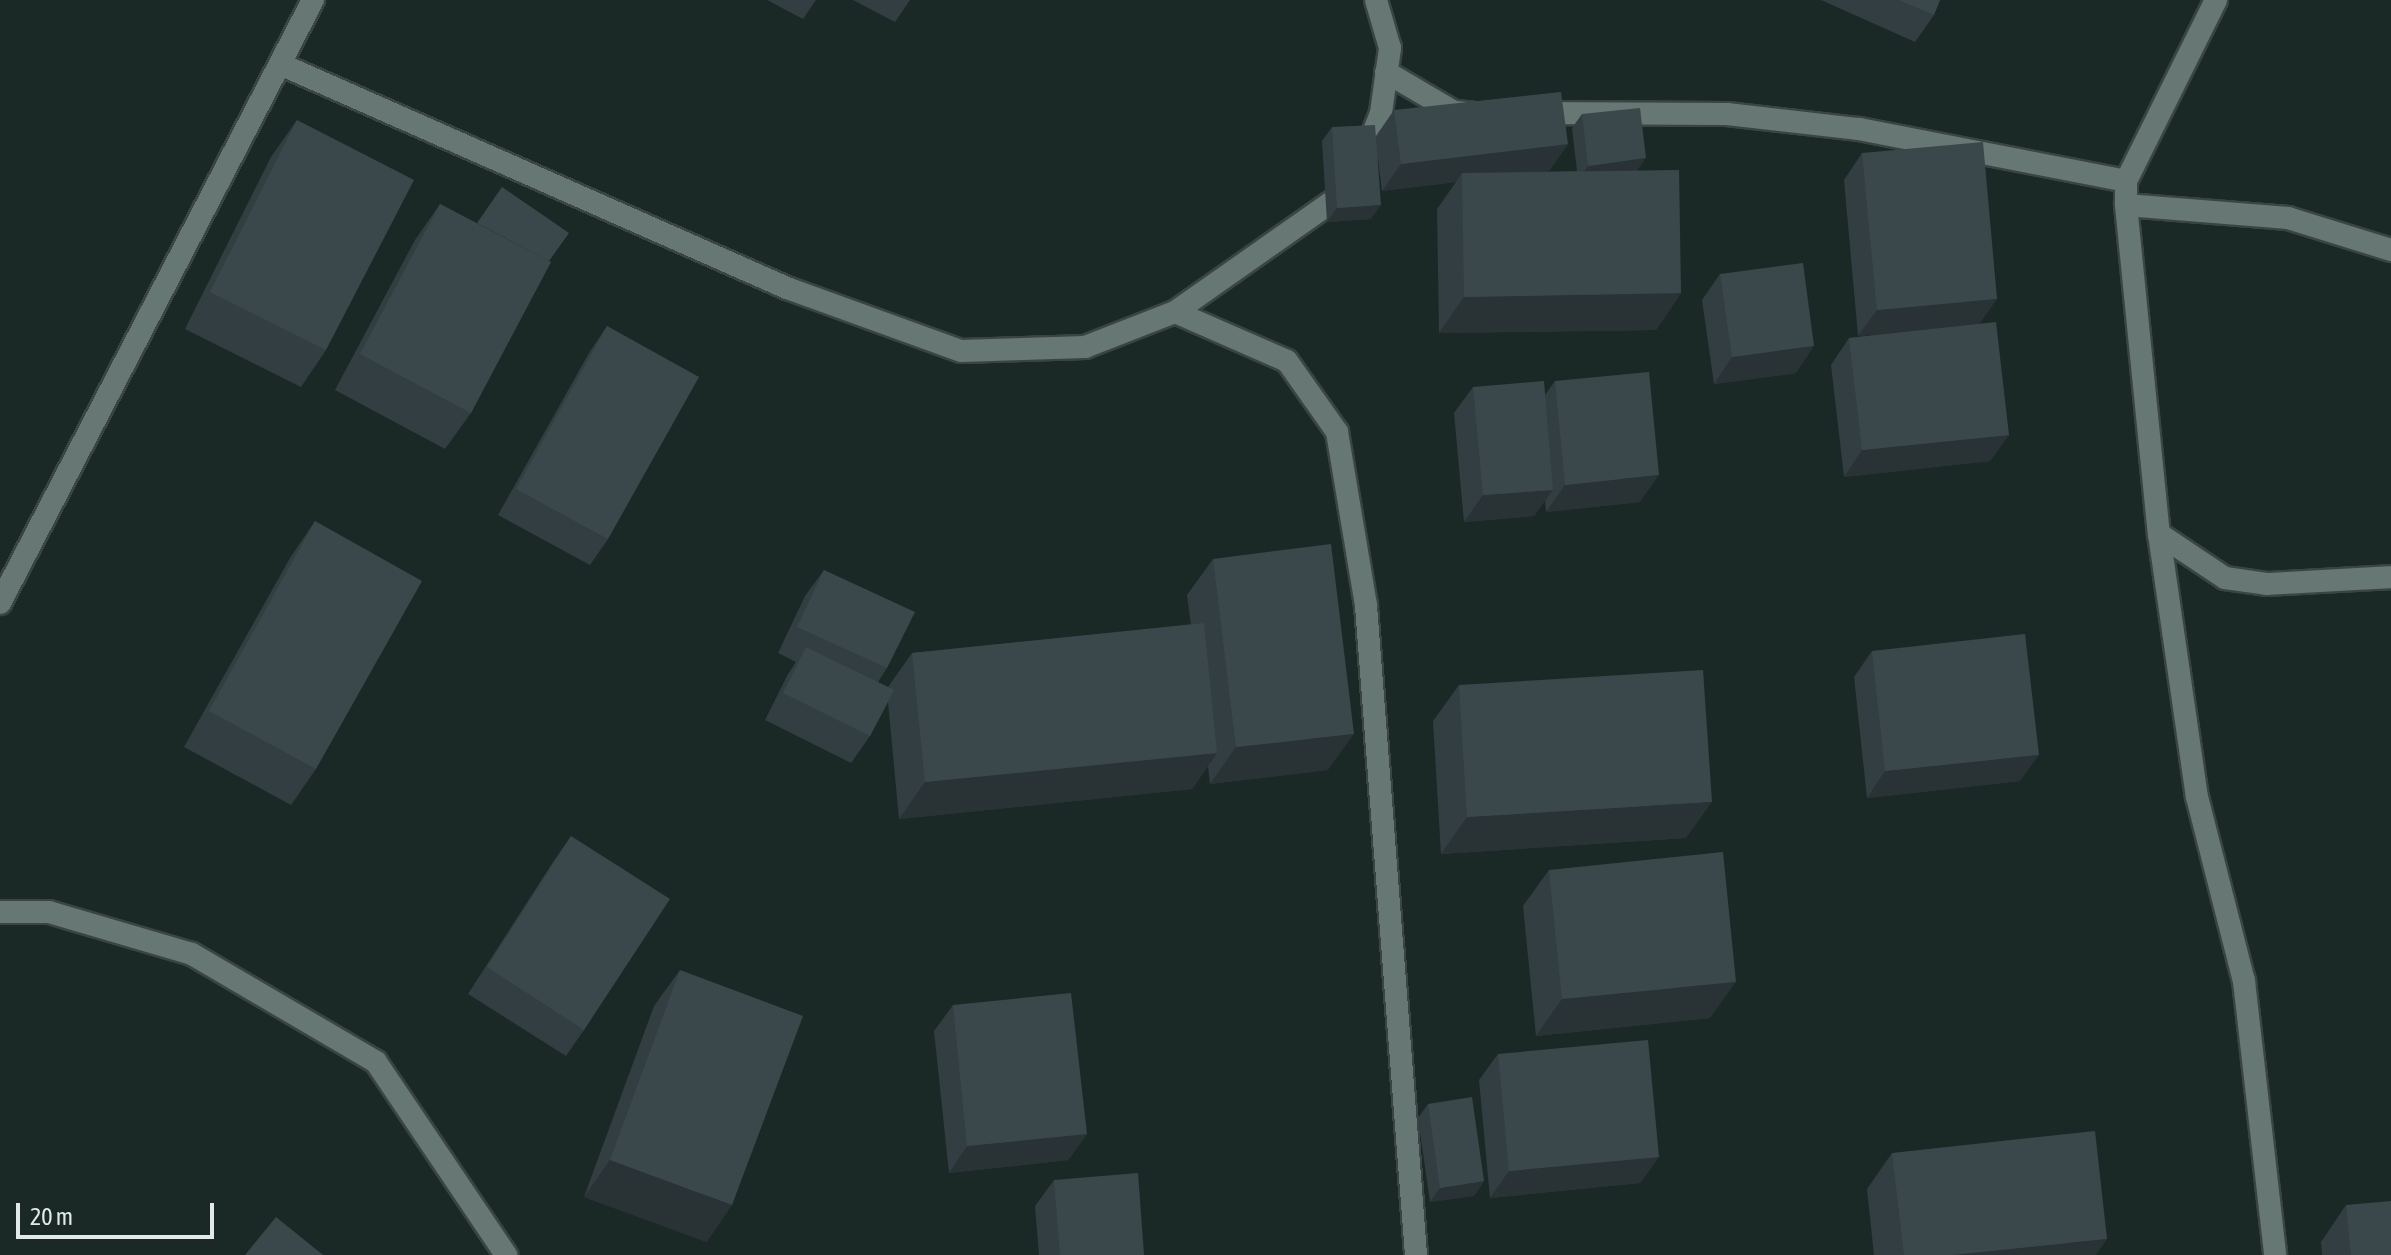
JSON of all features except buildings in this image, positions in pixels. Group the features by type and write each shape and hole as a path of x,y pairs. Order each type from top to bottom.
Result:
{"street":[{"path":"0,603 313,0"},
{"path":"280,64 787,288 961,351 1085,347 1175,312 1352,186 1381,113 1390,48 1376,0"},
{"path":"2216,0 2126,181 2126,205 2159,534 2197,797 2244,981 2275,1255"},
{"path":"1386,72 1454,112 1499,115 1727,114 1859,129 2126,181"},
{"path":"2126,205 2288,218 2391,250"},
{"path":"1175,312 1287,361 1337,432 1366,606 1416,1255"},
{"path":"2159,534 2225,578 2267,584 2391,577"},
{"path":"0,912 49,912 192,954 376,1062 506,1255"}]}
